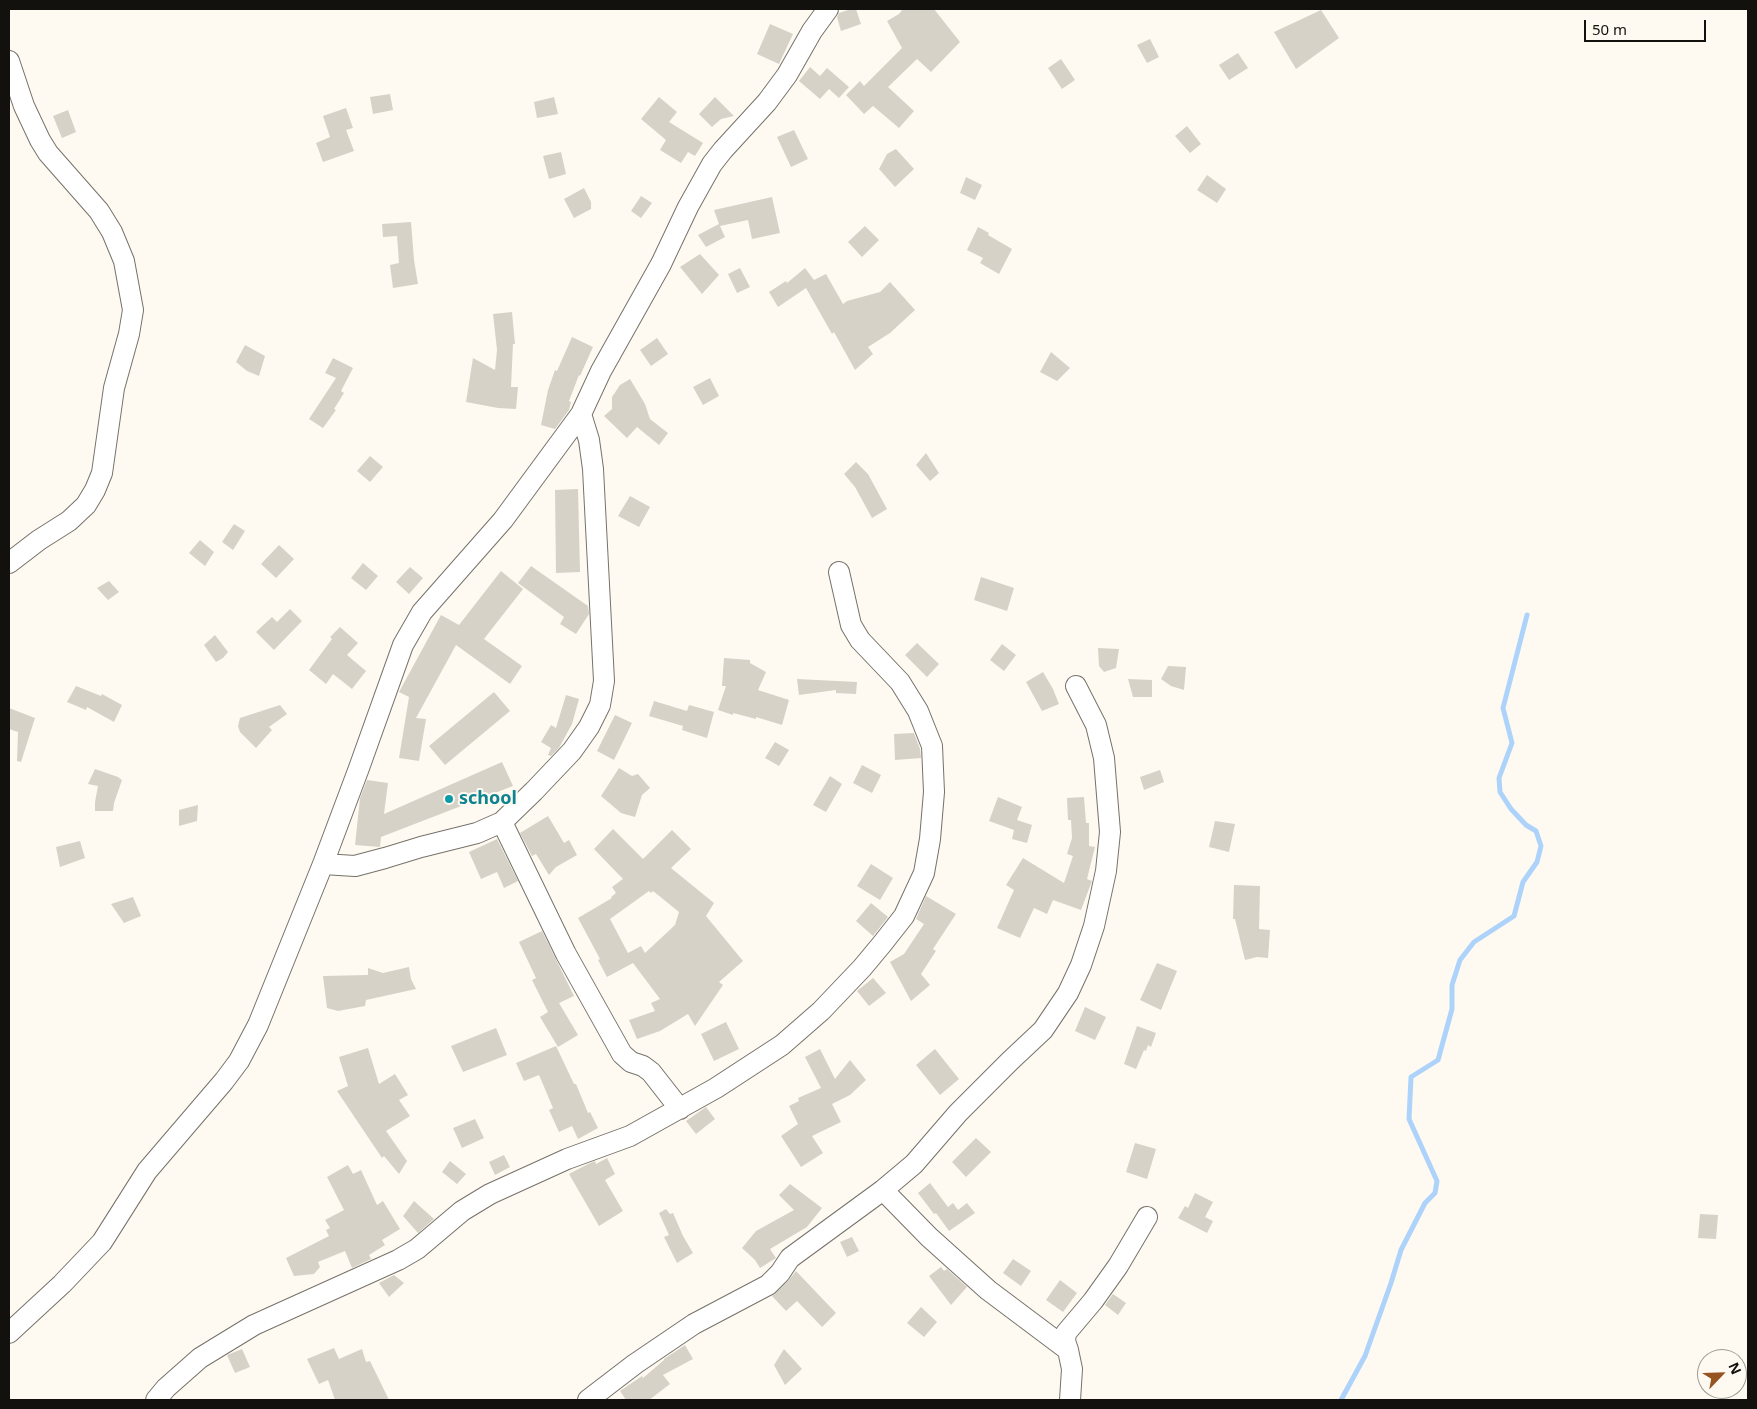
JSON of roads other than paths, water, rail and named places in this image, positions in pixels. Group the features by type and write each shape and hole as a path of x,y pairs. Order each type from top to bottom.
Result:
{"street":[{"path":"9,1333 62,1284 102,1242 148,1171 224,1081 239,1060 258,1025 323,864 403,645 422,612 503,520 581,414 600,371 661,264 688,207 712,164 767,102 828,9"},
{"path":"9,61 24,106 40,140 48,153 99,211 112,232 124,261 133,310 130,334 114,388 102,473 95,490 86,505 69,521 39,540 9,563"},
{"path":"323,864 355,866 421,846 477,833 502,822 534,792 572,751 589,727 600,705 604,681 593,469 581,414"},
{"path":"156,1400 166,1388 200,1358 254,1325 398,1260 417,1249 462,1211 490,1194 567,1159 630,1136 680,1109 782,1045 821,1012 862,968 904,916 924,873 930,839 934,792 932,746 918,711 900,682 860,640 851,626 839,572"},
{"path":"588,1400 694,1324 768,1285 780,1273 790,1258 883,1190 914,1164 958,1113 1043,1030 1068,994 1081,965 1094,926 1106,870 1110,832 1104,758 1096,725 1076,686"},
{"path":"502,822 566,954 622,1054 631,1062 643,1066 651,1072 680,1109"},
{"path":"883,1190 929,1237 988,1290 1068,1350"},
{"path":"1070,1400 1072,1369 1068,1350 1064,1342 1066,1333 1103,1287 1147,1217"},
{"path":"9,1320 29,1314"}],"waterway":[{"path":"1341,1400 1365,1356 1401,1250 1425,1203 1435,1193 1437,1181 1409,1119 1411,1077 1438,1060 1452,1009 1452,985 1460,960 1474,942 1514,916 1523,882 1537,862 1541,846 1536,831 1526,825 1511,809 1500,792 1499,778 1512,743 1503,708 1527,615"}],"place":[{"name":"school","path":"449,799"}]}
